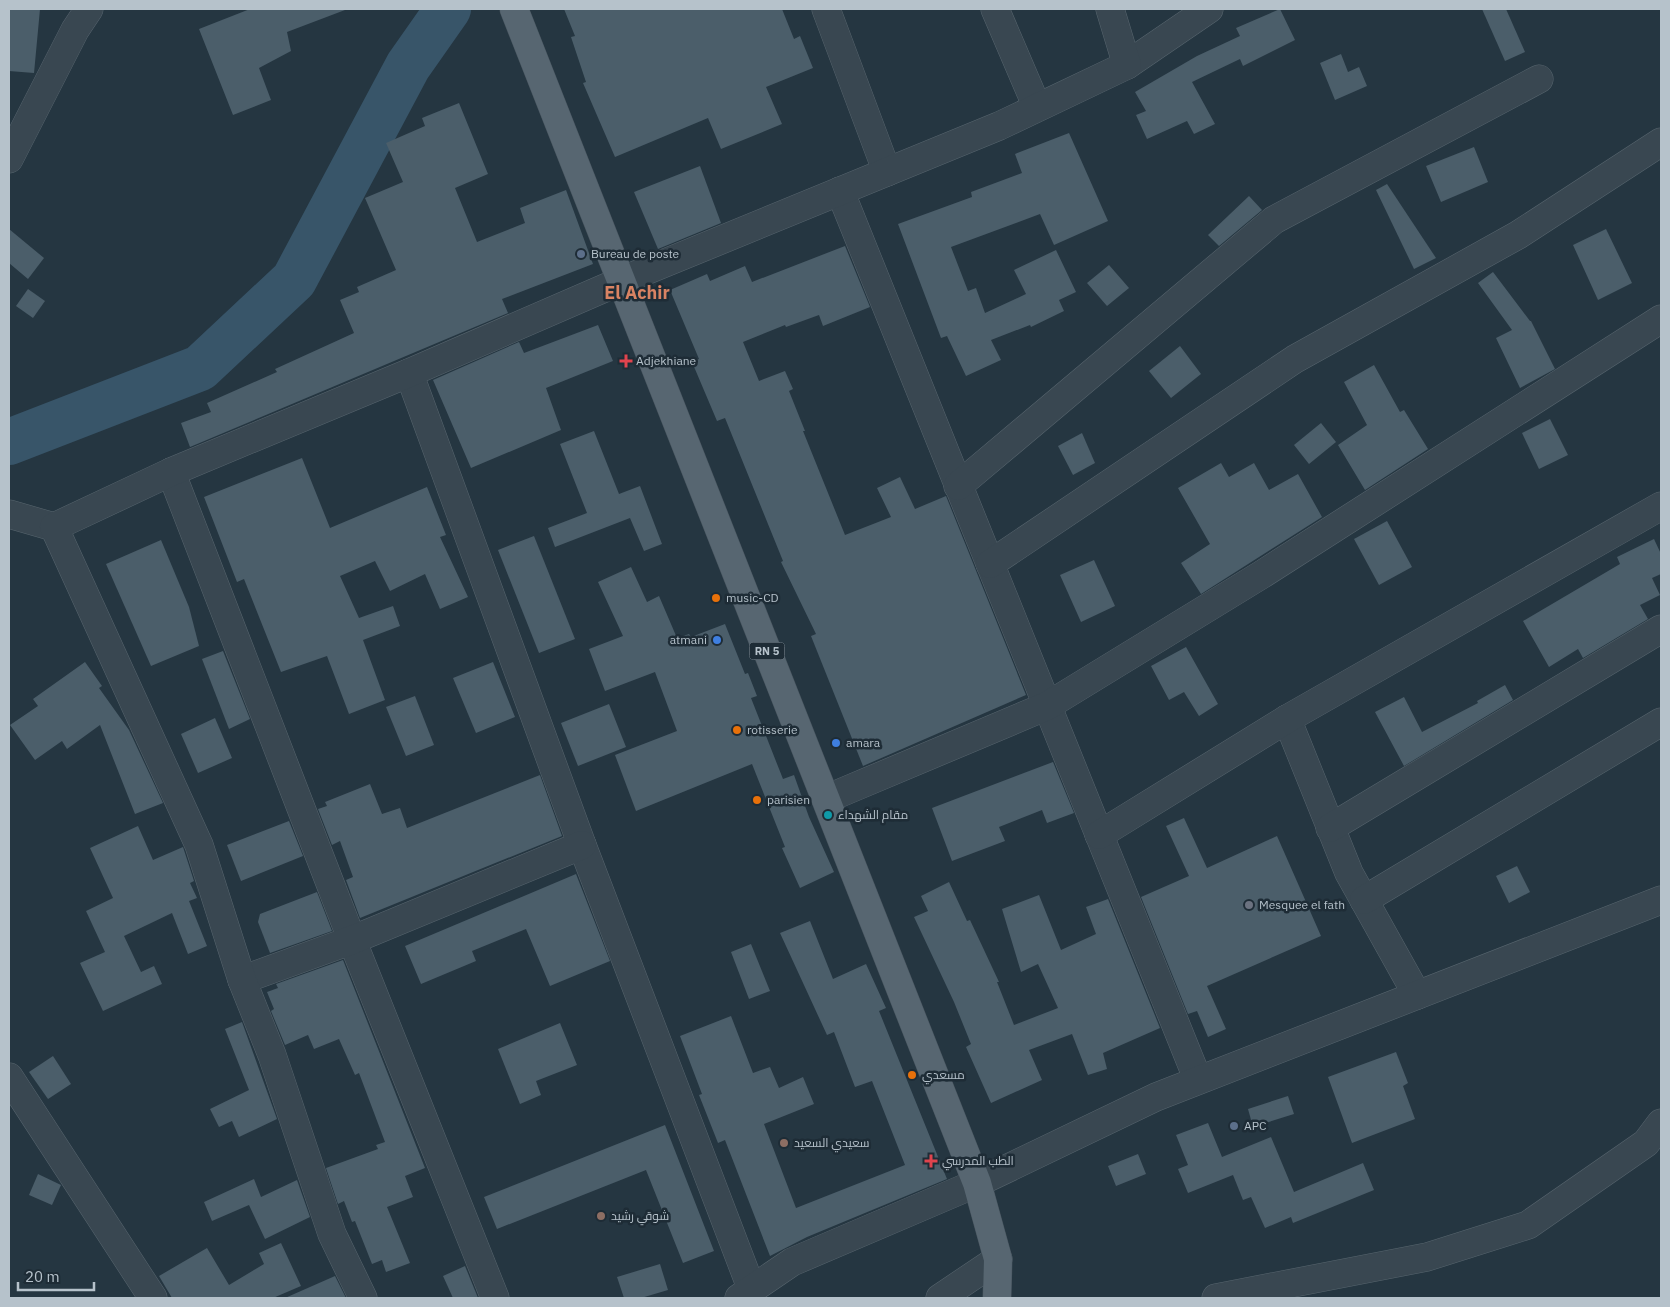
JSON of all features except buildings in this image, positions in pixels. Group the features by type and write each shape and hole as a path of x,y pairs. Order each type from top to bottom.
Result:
{"main road":[{"name":"RN 5","path":"514,9 977,1183 998,1259 997,1298"}],"street":[{"path":"9,159 75,30 88,9"},
{"path":"826,9 887,172"},
{"path":"995,9 1037,108"},
{"path":"1110,9 1127,65"},
{"path":"9,514 54,527 171,472 409,373 622,281 999,126 1127,65 1209,9"},
{"path":"958,486 1274,220 1539,79"},
{"path":"990,564 1295,360 1518,235 1661,142"},
{"path":"840,191 1198,1080"},
{"path":"826,799 1047,706 1270,569 1661,319"},
{"path":"409,373 746,1294 792,1262 977,1183 1156,1097 1661,900"},
{"path":"171,472 352,940 495,1298"},
{"path":"1099,834 1287,720 1661,506"},
{"path":"54,527 199,845 242,980 272,1055 332,1234 363,1298"},
{"path":"1330,828 1661,629"},
{"path":"1287,720 1349,873 1417,995"},
{"path":"1364,900 1661,722"},
{"path":"242,980 352,940 582,845"},
{"path":"9,1077 153,1298"},
{"path":"1216,1298 1427,1257 1528,1225 1646,1143 1661,1123"},
{"path":"940,1298 998,1259"}],"waterway":[{"path":"9,442 200,368 294,280 408,66 448,9"}],"place":[{"name":"Bureau de poste","path":"581,254"},
{"name":"Adjekhiane","path":"626,361"},
{"name":"music-CD","path":"716,598"},
{"name":"atmani","path":"717,640"},
{"name":"rotisserie","path":"737,730"},
{"name":"amara","path":"836,743"},
{"name":"parisien","path":"757,800"},
{"name":"مقام الشهداء","path":"828,815"},
{"name":"Mesquee el fath","path":"1249,905"},
{"name":"مسعدي","path":"912,1075"},
{"name":"APC","path":"1234,1126"},
{"name":"سعيدي السعيد","path":"784,1143"},
{"name":"الطب المدرسي","path":"931,1161"},
{"name":"شوقي رشيد","path":"601,1216"}],"district":[{"name":"El Achir","path":"637,293"}]}
